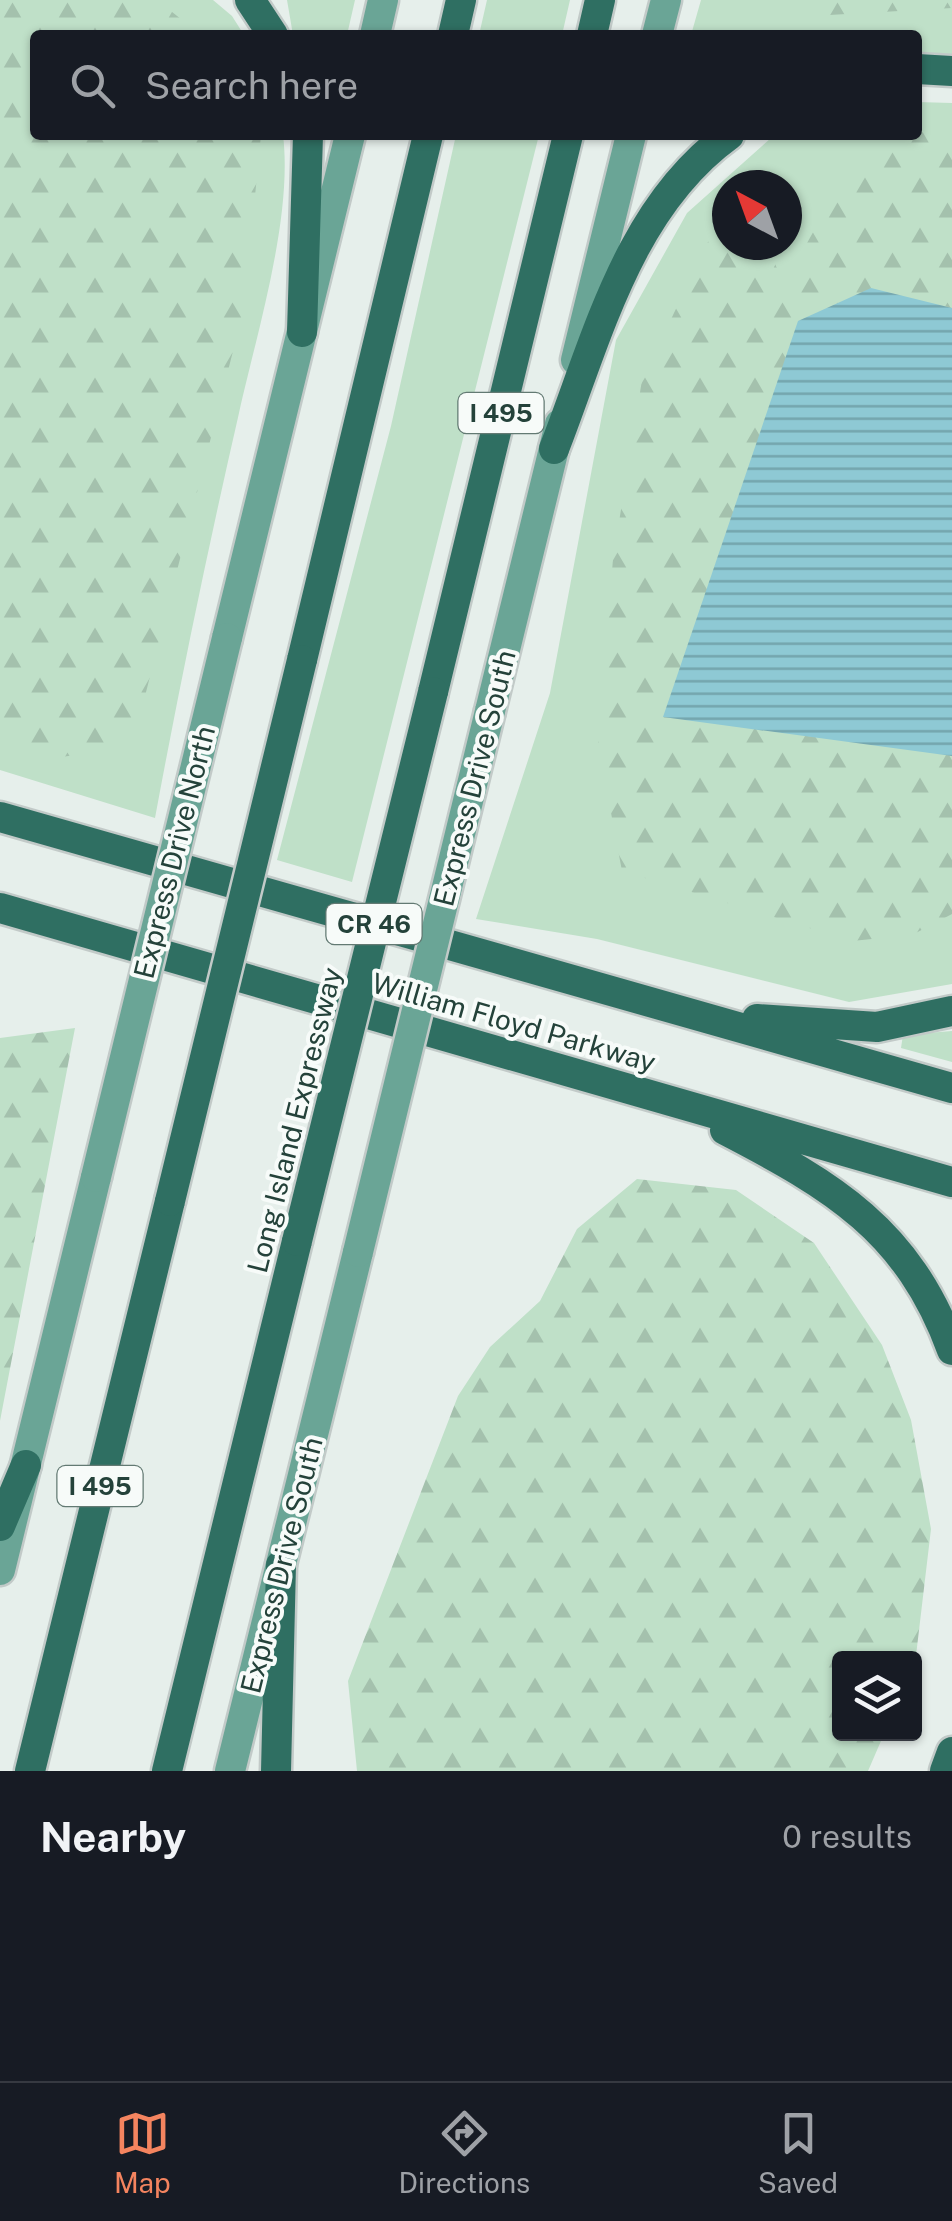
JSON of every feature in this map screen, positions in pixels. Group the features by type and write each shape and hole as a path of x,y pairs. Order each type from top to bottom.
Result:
{"highway":[{"path":"250,0 270,30"},
{"path":"453,30 461,0"},
{"path":"593,30 600,0"},
{"path":"922,69 952,71"},
{"path":"302,332 308,140"},
{"name":"I 495","path":"30,1771 427,140"},
{"name":"Long Island Expressway","path":"168,1771 567,140"},
{"path":"554,449 643,230 693,166 723,140"},
{"name":"William Floyd Parkway","path":"0,816 952,1088"},
{"name":"William Floyd Parkway","path":"0,908 952,1182"},
{"path":"682,1012 847,1027 913,1022 952,1011"},
{"path":"668,1100 820,1181 872,1221 908,1263 952,1350"},
{"path":"0,1526 26,1465"},
{"path":"276,1771 281,1565"},
{"path":"945,1771 952,1752"}],"main road":[{"path":"375,30 383,0"},
{"path":"657,30 666,0"},
{"name":"Express Drive North","path":"0,1570 349,140"},
{"name":"Express Drive South","path":"230,1771 631,140"}],"green space":[{"path":"0,0 213,0 232,16 241,30 30,30 30,140 283,140 285,167 272,274 205,565 155,818 0,770"},
{"path":"0,0 157,0 195,30 30,30 30,140 261,140 244,308 144,700 119,749 54,758 0,738"},
{"path":"287,0 355,0 348,30 292,30"},
{"path":"487,0 570,0 563,30 480,30"},
{"path":"701,0 952,0 952,55 922,55 922,30 692,30"},
{"path":"823,0 952,0 952,8 829,15"},
{"path":"922,102 952,103 952,984 849,1002 597,939 476,919 550,693 616,340 687,213 712,191 712,260 802,260 802,170 735,170 769,140 922,140"},
{"path":"922,132 952,139 952,308 871,288 663,716 952,756 952,914 912,935 852,941 622,871 598,744 613,559 642,380 712,233 712,260 773,260 784,284 797,260 802,260 802,252 834,195 890,140 922,140"},
{"path":"455,140 538,140 352,882 277,860 391,426"},
{"path":"75,1028 0,1421 0,1038"},
{"path":"952,1031 952,1062 901,1048 903,1035"},
{"path":"637,1179 736,1190 814,1243 882,1345 911,1420 931,1529 917,1651 832,1651 832,1741 881,1741 868,1771 357,1771 348,1681 458,1396 490,1347 540,1301 577,1229"}],"water":[{"path":"871,288 952,308 952,756 663,717 798,321"}]}
